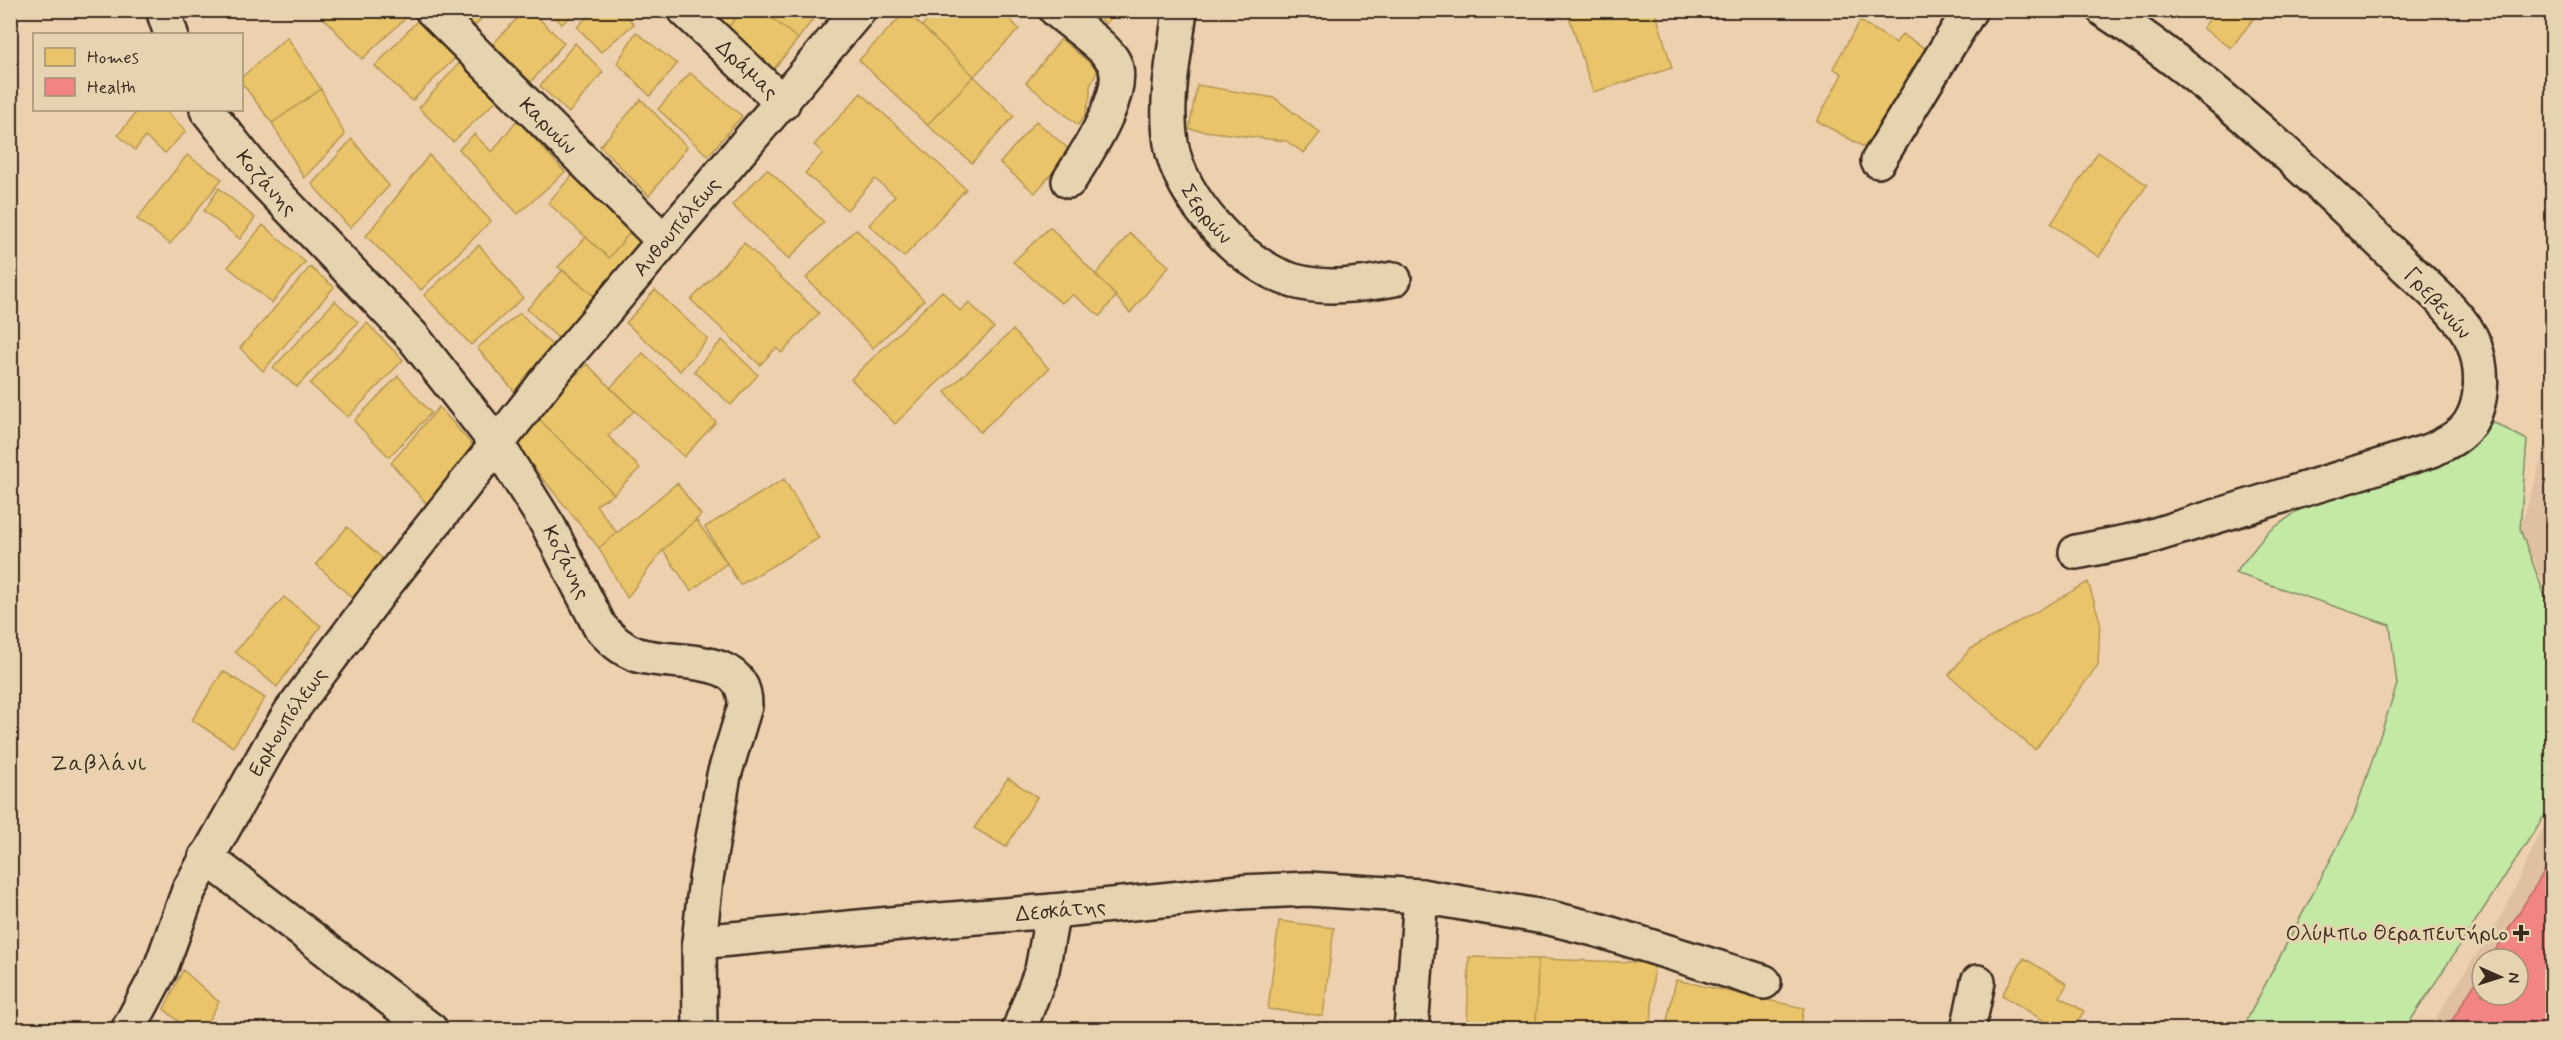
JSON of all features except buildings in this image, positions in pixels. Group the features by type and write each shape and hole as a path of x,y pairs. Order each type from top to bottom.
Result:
{"street":[{"path":"163,10 171,33"},
{"name":"Καρυών","path":"432,10 664,241"},
{"name":"Δράμας","path":"685,10 783,103"},
{"name":"Ανθουπόλεως","path":"497,444 555,370 860,10"},
{"path":"1056,10 1108,55 1116,68 1108,114 1069,181"},
{"name":"Σερρών","path":"1180,10 1169,112 1170,142 1183,178 1208,217 1244,254 1270,271 1294,281 1340,285 1394,279"},
{"path":"1878,161 1970,10"},
{"name":"Γρεβενών","path":"2076,552 2142,539 2432,450 2449,441 2469,424 2475,411 2481,374 2474,342 2467,330 2438,298 2351,214 2239,110 2145,37 2104,10"},
{"name":"Κοζάνης","path":"208,111 261,178 413,337 497,444 549,527 600,627 626,650 650,658 707,664 724,669 736,677 744,691 743,716 724,776 717,809 700,918 700,1029"},
{"name":"Ερμουπόλεως","path":"128,1029 160,970 189,890 268,748 292,710 385,585 497,444"},
{"path":"206,857 431,1029"},
{"name":"Δεσκάτης","path":"699,942 1275,890 1308,889 1421,896 1568,922 1764,982"},
{"path":"1410,1029 1421,896"},
{"path":"1019,1029 1042,970 1053,911"},
{"path":"1968,1029 1978,982"}],"shaded area":[{"path":"2552,426 2552,604 2520,529"},
{"name":"Ολύμπιο Θεραπευτήριο","path":"2552,815 2552,1029 2428,1030 2470,964 2470,1007 2530,1007 2530,947 2481,947 2506,908 2537,839"}],"green space":[{"path":"2493,422 2527,440 2520,529 2552,615 2552,804 2405,1029 2242,1029 2354,815 2397,685 2390,625 2235,573 2267,533 2303,507 2458,457"}],"place":[{"name":"Ολύμπιο Θεραπευτήριο","path":"2521,933"}],"district":[{"name":"Ζαβλάνι","path":"99,762"}]}
